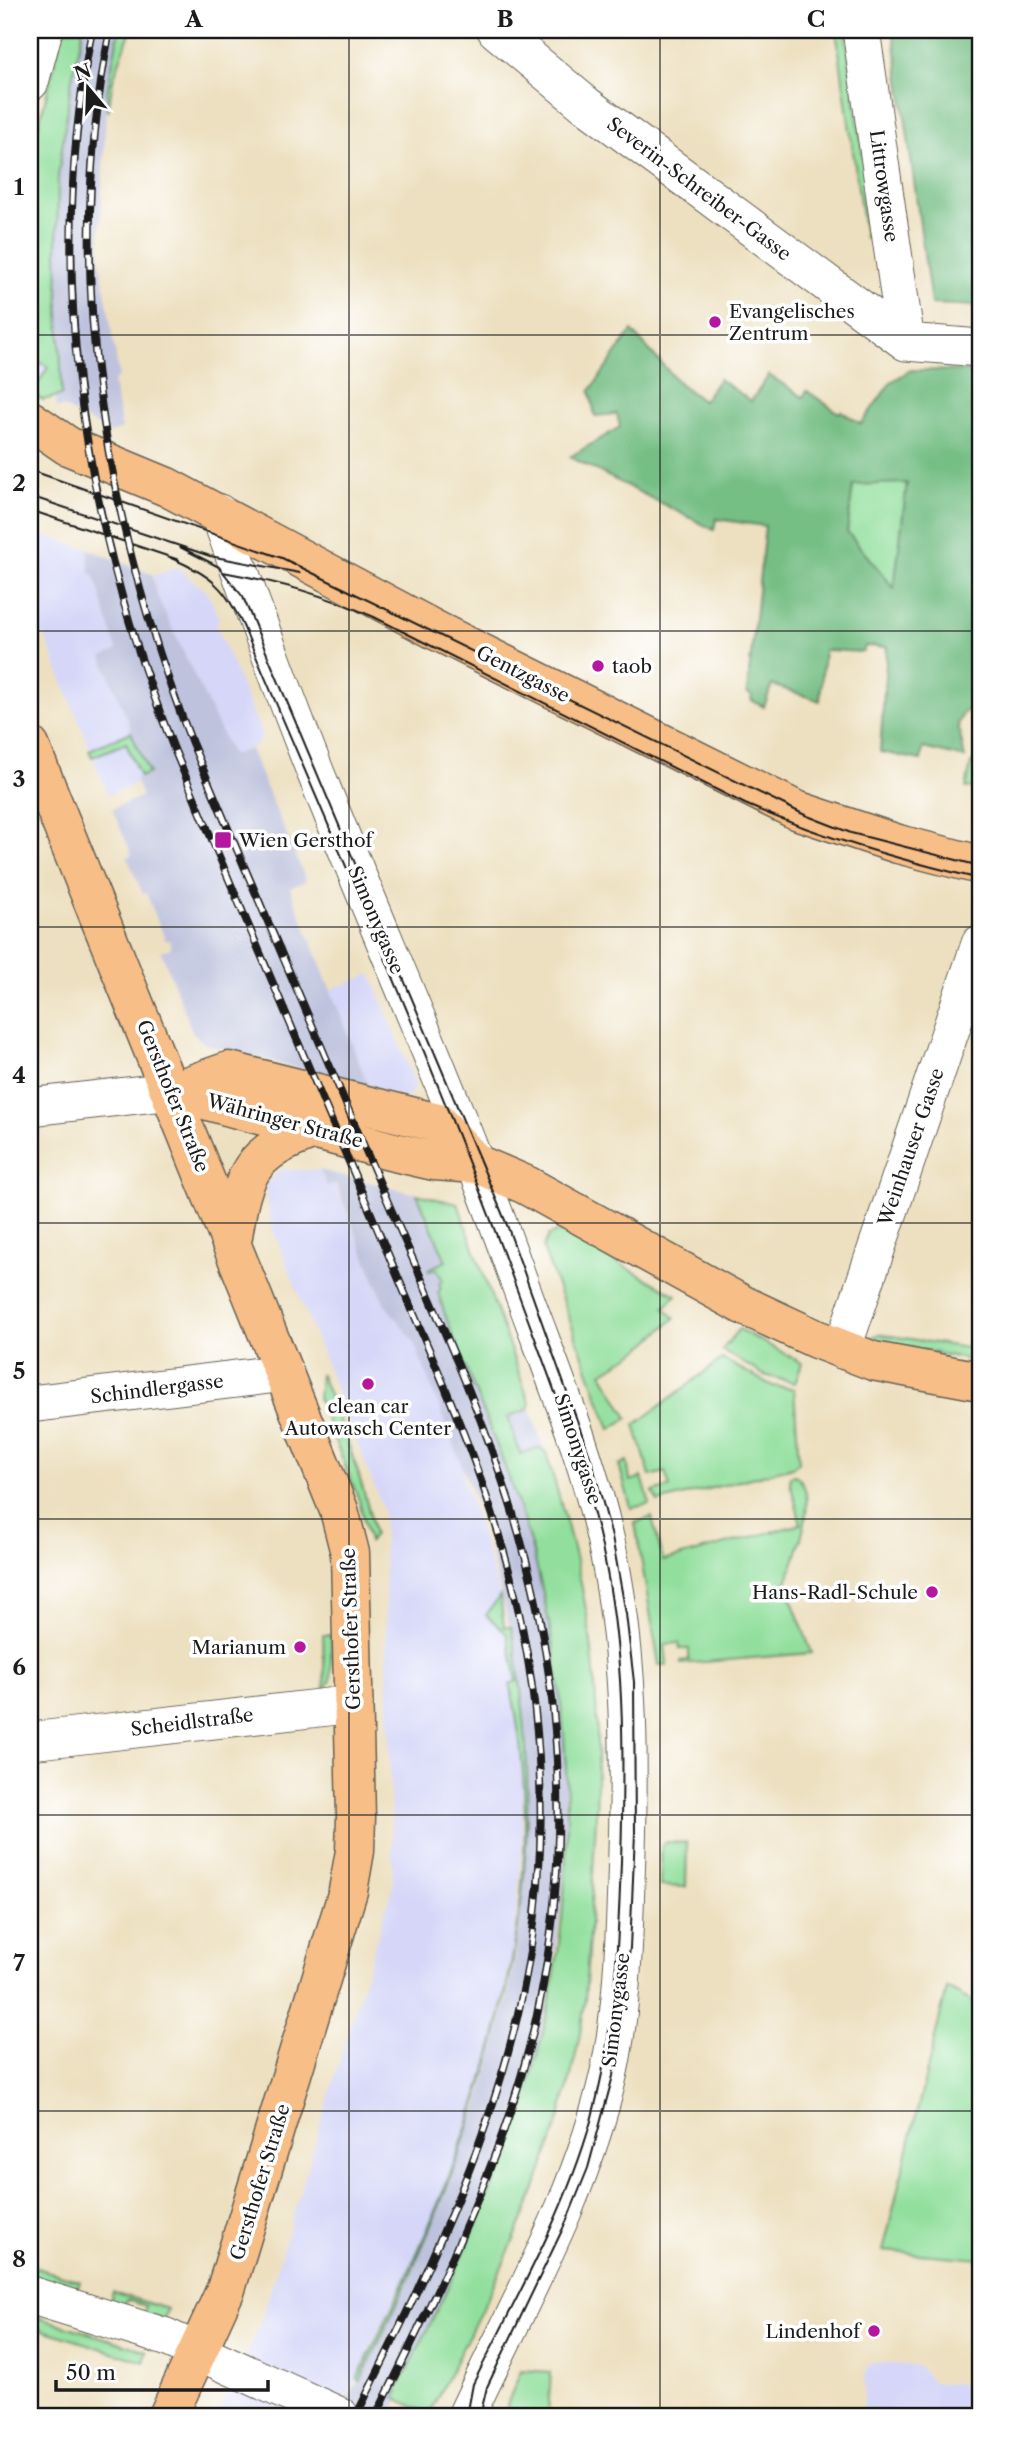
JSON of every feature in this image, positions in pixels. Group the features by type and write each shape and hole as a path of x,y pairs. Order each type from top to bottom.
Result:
{"main road":[{"name":"Gentzgasse","path":"30,420 79,452"},
{"name":"Gentzgasse","path":"30,440 79,452 167,487 437,631 796,810 898,844 980,865"},
{"name":"Gersthofer Straße","path":"33,763 172,1091 285,1373 346,1532 351,1582 355,1852 348,1891 234,2264 200,2352 168,2416"},
{"name":"Währinger Straße","path":"172,1091 229,1071 438,1123 477,1164"},
{"name":"Währinger Straße","path":"172,1091 423,1158 477,1164 526,1185 743,1305 842,1350 916,1371 980,1381"},
{"path":"232,1242 240,1192 252,1165 283,1141 317,1129"}],"street":[{"path":"30,82 44,30"},
{"name":"Severin-Schreiber-Gasse","path":"496,30 586,105 906,342"},
{"name":"Littrowgasse","path":"861,30 906,342"},
{"path":"906,342 980,348"},
{"name":"Simonygasse","path":"219,513 323,793 477,1164 579,1445 609,1556 627,1673 629,1818 618,2009 610,2070 570,2195 466,2416"},
{"name":"Weinhauser Gasse","path":"842,1350 980,944"},
{"path":"30,1107 172,1091"},
{"name":"Schindlergasse","path":"30,1404 285,1373"},
{"name":"Scheidlstraße","path":"30,1741 354,1704"},
{"path":"30,2295 147,2331 200,2352 340,2416"}],"shaded area":[{"path":"83,30 119,30 107,91 100,232 100,260 119,375 113,383 122,429 111,433 63,407 57,409 55,400 55,397 62,395 57,254 58,177 71,82"},
{"path":"30,357 48,366 34,391 38,394 36,397 30,394"},
{"path":"32,532 88,549 90,574 94,573 117,650 102,657 149,773 135,780 137,783 108,795 44,634 36,636 30,620"},
{"path":"88,549 152,574 157,596 232,755 250,749 305,878 306,881 290,888 369,1087 205,1044 193,1033 161,951 171,948 170,940 166,941 146,893 143,894 127,857 132,855 112,809 142,796 135,779 149,773 102,657 117,650 94,574 90,574"},
{"path":"177,567 208,593 219,618 216,625 262,734 259,744 232,756 157,596 153,576"},
{"path":"371,974 416,1086 407,1098 369,1087 329,990"},
{"path":"279,1170 320,1170 327,1186 335,1184 384,1303 414,1342 464,1464 462,1473 500,1596 486,1615 507,1634 517,1682 510,1684 523,1762 522,1845 513,1950 504,2000 478,2099 430,2225 338,2416 216,2416 258,2331 393,1885 383,1509 270,1222 265,1186"},
{"path":"320,1170 417,1194 446,1261 428,1269 437,1269 441,1275 443,1281 439,1292 444,1312 513,1489 536,1565 552,1639 564,1726 566,1834 562,1899 549,1994 538,2048 525,2098 488,2197 443,2299 397,2390 400,2391 395,2398 398,2400 390,2416 338,2416 368,2364 432,2226 480,2100 507,2001 516,1952 527,1792 517,1658 483,1520 414,1342 384,1303 336,1184 327,1186"},
{"path":"530,1404 546,1453 538,1448 520,1454 508,1417 528,1409"},
{"path":"873,2362 919,2366 932,2382 980,2385 980,2416 863,2416 865,2377 868,2366"}],"green space":[{"path":"63,30 83,30 71,83 58,177 57,254 62,395 43,400 36,397 38,394 34,391 48,367 30,357 30,159"},
{"path":"119,30 131,30 113,80 108,112 107,91"},
{"path":"836,30 845,30 874,237 865,238"},
{"path":"893,30 980,30 980,306 931,304"},
{"path":"632,331 679,383 703,401 719,379 751,401 769,375 803,397 807,391 861,424 891,382 911,370 980,371 980,594 974,613 974,707 963,713 958,725 965,758 923,748 921,760 880,752 887,647 865,646 863,652 824,650 820,701 772,685 764,707 751,700 752,696 747,693 765,526 716,519 714,530 570,457 620,427 617,414 595,416 590,391","holes":["907,483 894,588 847,532 853,485"]},
{"path":"907,482 894,589 847,532 853,484"},
{"path":"131,732 149,773 140,777 126,743 92,757 89,750"},
{"path":"975,758 980,758 980,788 966,788 971,763 974,763"},
{"path":"417,1194 458,1204 530,1404 528,1409 508,1417 520,1454 538,1448 546,1453 568,1530 581,1581 590,1634 597,1744 585,2001 576,2056 562,2110 525,2214 479,2315 429,2414 395,2398 482,2211 524,2100 542,2036 555,1970 567,1835 566,1767 560,1700 551,1633 537,1568 518,1503 444,1312 438,1292 441,1289 439,1283 443,1281 437,1269 428,1269 446,1261"},
{"path":"564,1233 676,1295 664,1308 675,1318 640,1349 602,1373 628,1418 610,1429 543,1248 549,1235"},
{"path":"739,1329 802,1363 795,1383 764,1375 722,1350"},
{"path":"879,1334 980,1350 980,1362 868,1339"},
{"path":"722,1359 773,1386 794,1389 799,1462 793,1467 658,1502 653,1492 670,1487 665,1472 650,1476 635,1425"},
{"path":"320,1373 358,1472 374,1534 369,1542 359,1500 318,1399"},
{"path":"627,1461 630,1481 642,1477 650,1504 631,1508 619,1465"},
{"path":"795,1475 803,1484 806,1512 804,1528 786,1585 812,1653 681,1664 681,1661 689,1660 689,1649 680,1649 679,1643 665,1644 667,1665 659,1665 635,1523 652,1517 663,1561 801,1524 790,1482 790,1476"},
{"path":"500,1596 504,1627 511,1627 525,1728 527,1827 524,1864 523,1774 510,1684 517,1681 507,1634 486,1615"},
{"path":"323,1635 331,1635 331,1680 325,1691"},
{"path":"687,1843 686,1887 660,1886 662,1844"},
{"path":"524,1866 519,1922 514,1944"},
{"path":"508,1976 501,2016 495,2038"},
{"path":"947,1988 980,2006 980,2259 883,2251"},
{"path":"490,2053 475,2108 442,2199 360,2381 357,2379 433,2216 466,2130"},
{"path":"30,2266 80,2281 76,2293 30,2279"},
{"path":"113,2292 167,2309 164,2319 144,2313 146,2306 127,2300 124,2307 109,2304"},
{"path":"30,2315 147,2351 144,2362 30,2326"},
{"path":"521,2370 551,2372 548,2416 505,2416"}],"tram line":[{"path":"30,470 282,558 805,815 851,833 980,866"},
{"path":"30,496 210,556 300,573"},
{"path":"30,510 179,560"},
{"path":"180,547 219,567 243,597 507,1225 592,1462 612,1537 626,1614 634,1682 635,1833 630,1948 613,2076 588,2168 567,2220 487,2387 480,2416"},
{"path":"171,558 207,577 231,603 349,872 451,1117 551,1380 594,1513 610,1586 619,1664 623,1783 616,1960 605,2057 591,2121 568,2189 538,2256 473,2384 467,2416"},
{"path":"223,572 300,590 374,617 745,804 774,816 861,847 980,879"}],"railway":[{"path":"92,30 78,122 72,214 73,305 80,395 95,485 116,574 142,662 174,749 435,1363 479,1475 508,1566 521,1620 537,1730 540,1786 537,1897 518,2013 502,2074 483,2132 437,2247 356,2416"},
{"path":"110,30 96,120 90,211 91,301 100,392 114,481 135,570 161,657 192,743 456,1358 490,1445 519,1534 533,1589 552,1701 557,1758 557,1872 543,1985 531,2042 515,2098 474,2206 427,2312 376,2416"}],"place":[{"name":"Evangelisches Zentrum","path":"715,322"},
{"name":"taob","path":"598,666"},
{"name":"Wien Gersthof","path":"223,840"},
{"name":"clean car Autowasch Center","path":"368,1384"},
{"name":"Hans-Radl-Schule","path":"932,1592"},
{"name":"Marianum","path":"300,1647"},
{"name":"Lindenhof","path":"874,2331"}]}
